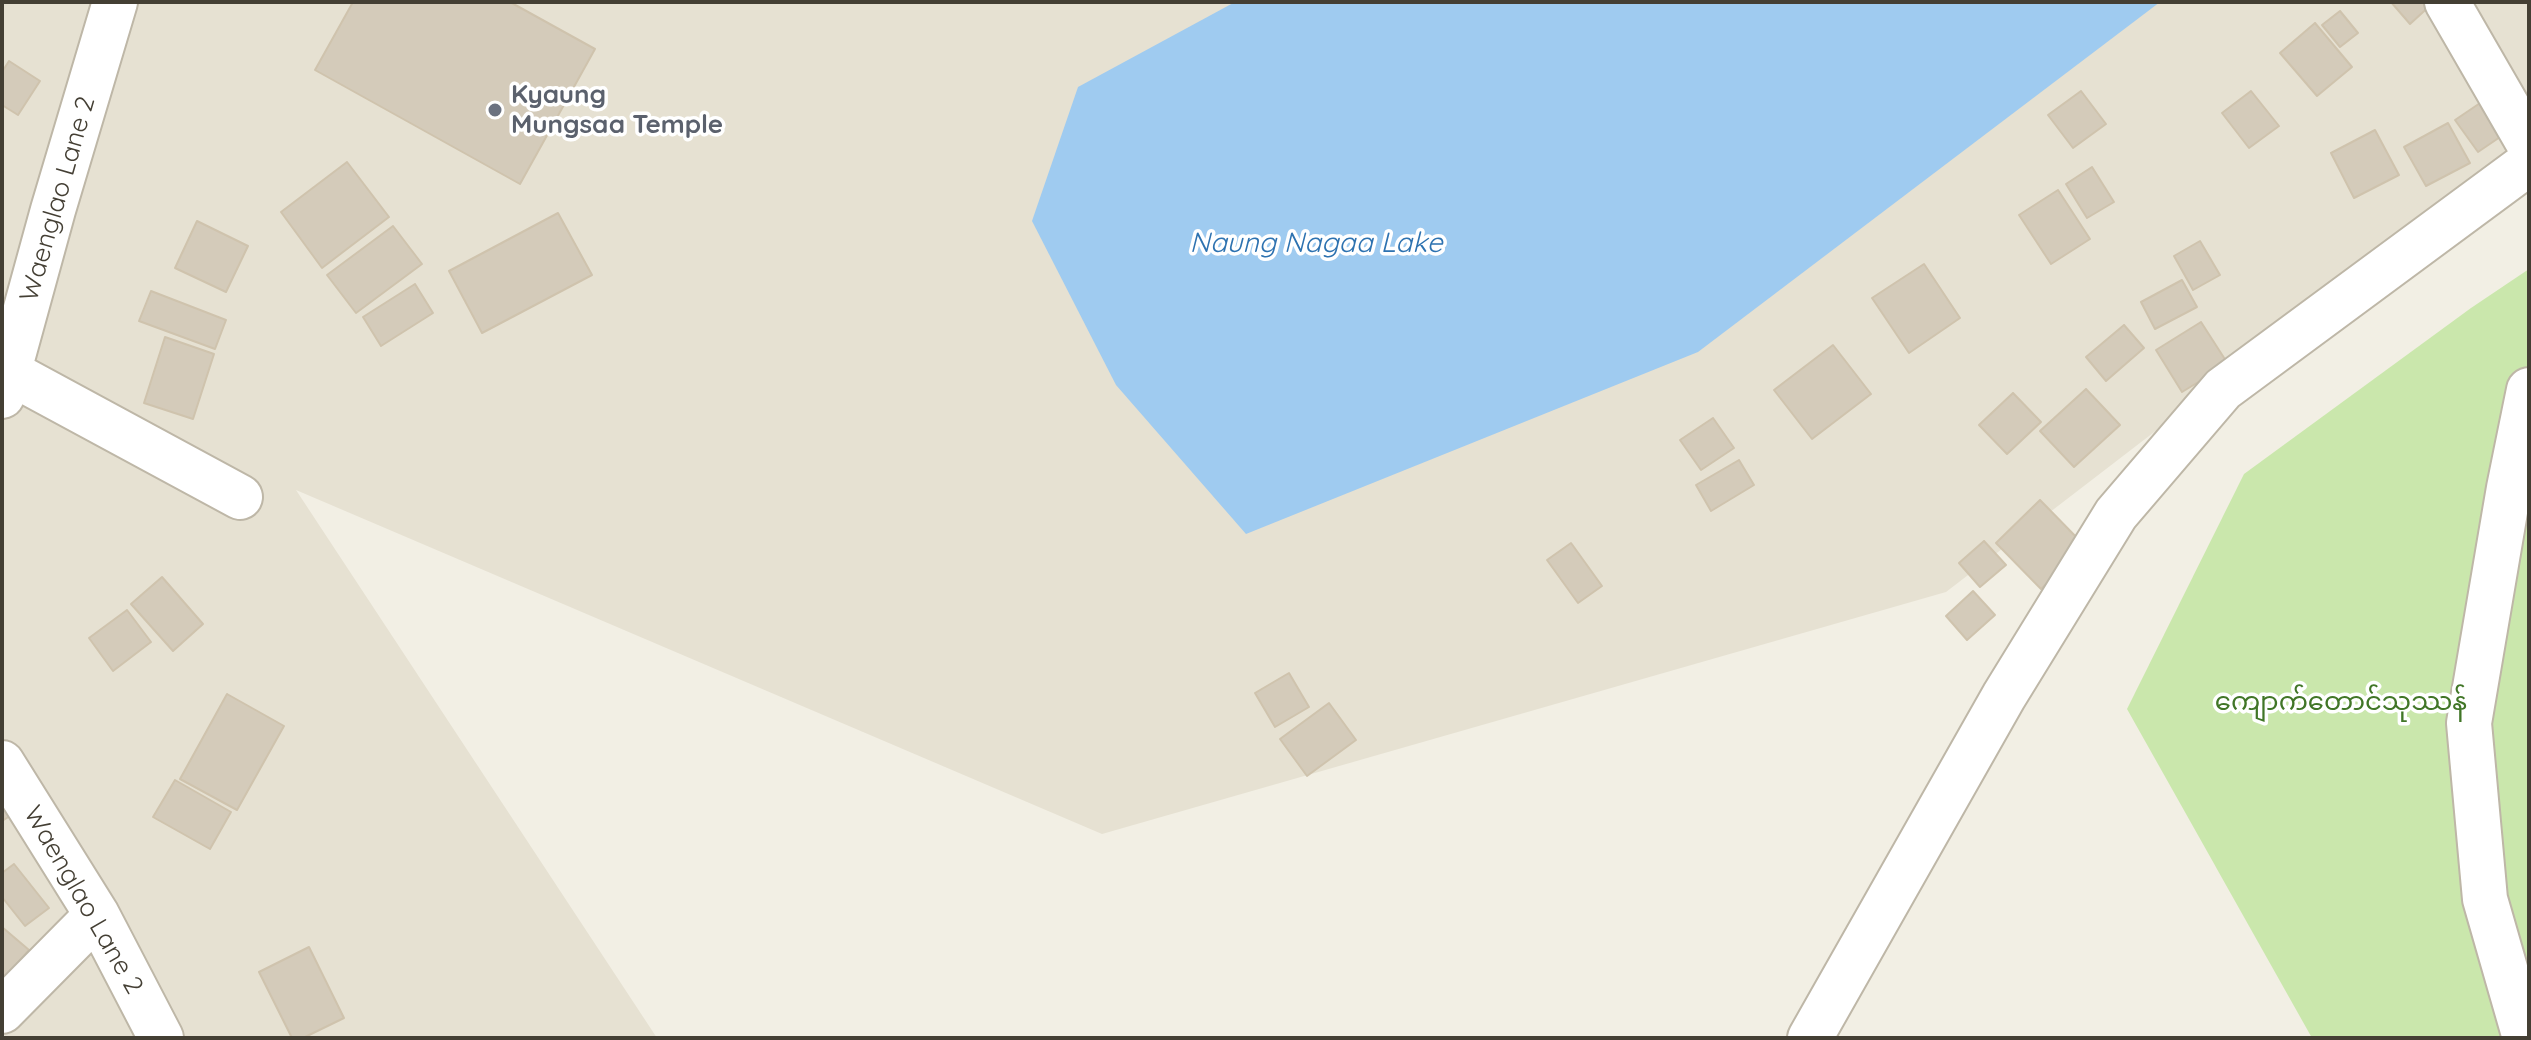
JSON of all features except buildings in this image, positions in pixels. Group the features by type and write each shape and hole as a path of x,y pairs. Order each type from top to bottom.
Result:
{"street":[{"name":"Waenglao Lane 2","path":"5,384 115,2"},
{"path":"2447,2 2529,144"},
{"path":"1810,1038 2004,696 2116,514 2223,389 2529,163"},
{"path":"2,286 53,210"},
{"path":"5,384 240,497"},
{"path":"2525,1038 2485,899 2469,723 2529,390"},
{"name":"Waenglao Lane 2","path":"2,763 97,915 161,1038"},
{"path":"2,1011 97,915"}],"shaded area":[{"path":"2,2 2529,2 2529,144 1946,592 1102,834 296,490 657,1038 2,1038"}],"green space":[{"name":"ကျောက်တောင်သုဿန်","path":"2529,269 2529,1038 2312,1038 2127,709 2244,474"}],"water":[{"name":"Naung Nagaa Lake","path":"1235,2 2160,2 1698,352 1246,534 1116,385 1032,221 1078,87"}],"place":[{"name":"Kyaung Mungsaa Temple","path":"495,110"}]}
